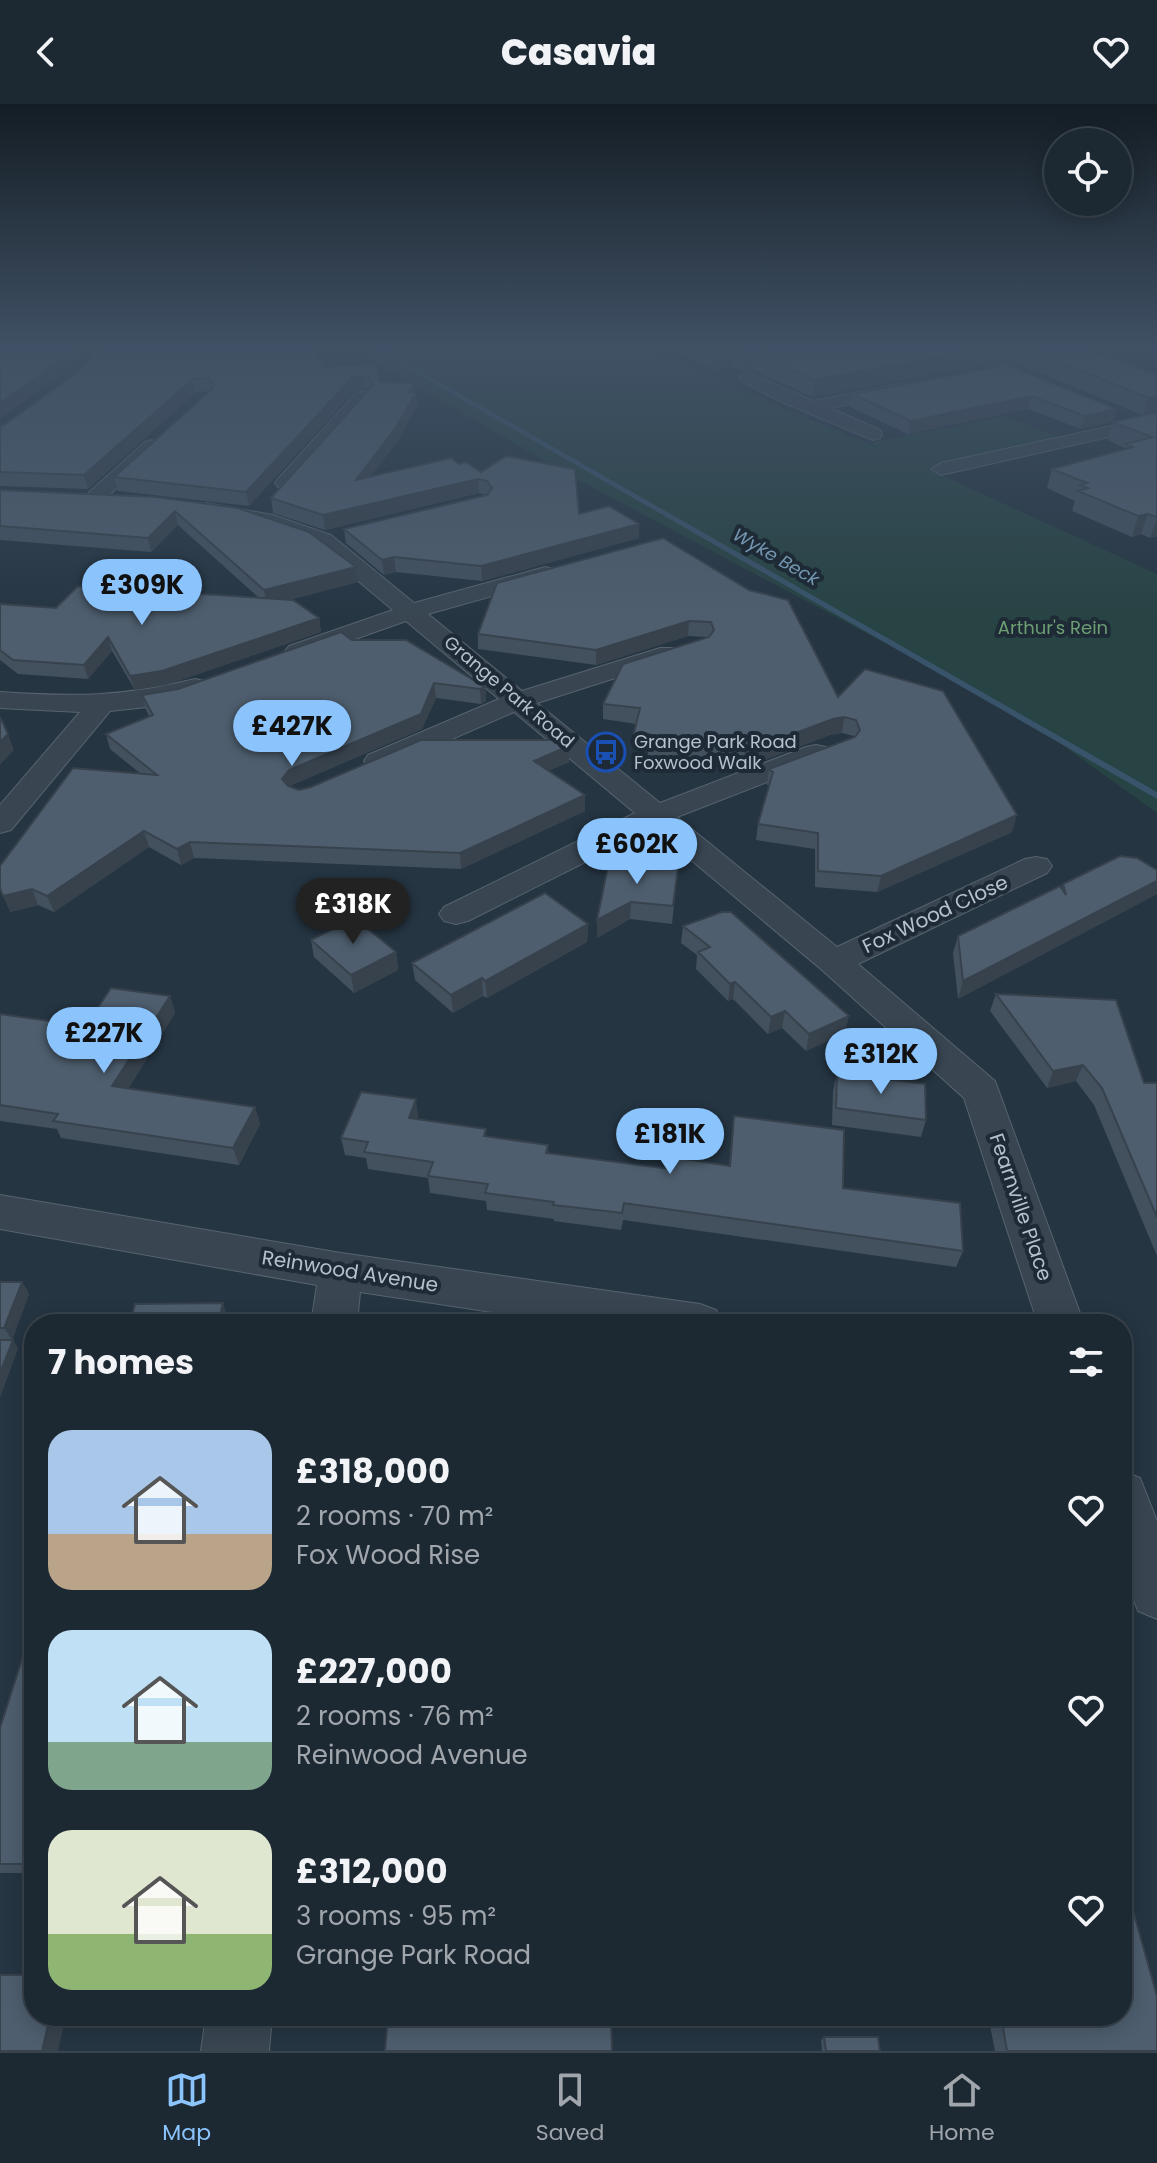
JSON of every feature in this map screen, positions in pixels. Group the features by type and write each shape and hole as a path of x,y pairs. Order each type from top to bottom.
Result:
{"street":[{"path":"92,500 159,440"},
{"path":"257,514 324,440"},
{"path":"941,469 1080,440"},
{"path":"61,498 123,502"},
{"name":"Grange Park Road","path":"184,506 257,514 291,524 323,540 834,962 981,1091"},
{"path":"323,540 351,533"},
{"path":"277,658 412,611 575,566"},
{"path":"360,769 519,700 698,644"},
{"path":"0,700 100,706 172,695 217,679"},
{"path":"0,824 100,706"},
{"path":"456,914 655,815 841,744"},
{"name":"Fox Wood Close","path":"834,962 1036,866"},
{"name":"Fearnville Place","path":"981,1091 1058,1314"},
{"name":"Reinwood Avenue","path":"0,1212 341,1271 632,1314"},
{"path":"335,1314 341,1271"},
{"path":"1132,1523 1157,1592"},
{"path":"235,2051 238,2026"}],"green space":[{"name":"Arthur's Rein","path":"509,440 859,440 878,448 870,443 886,440 1066,440 941,469 928,469 1157,574 1157,813 1022,716"}],"building":[{"path":"0,440 124,440 84,475 0,472"},
{"path":"155,440 295,440 246,492 114,477"},
{"path":"323,440 386,440 356,480 451,458 459,464 466,462 481,472 506,456 575,469 579,514 609,506 639,524 481,566 394,557 382,560 344,529 487,495 492,488 487,481 478,479 323,515 271,498"},
{"path":"1157,440 1157,517 1148,514 1138,516 1078,491 1088,488 1081,485 1087,483 1052,469 1133,447 1126,444"},
{"path":"0,490 156,497 238,508 309,532 356,567 264,590 175,511 148,538 0,526"},
{"path":"663,538 749,590 788,600 838,697 865,669 943,691 1017,815 881,876 818,871 818,833 758,824 773,772 769,769 855,737 860,730 856,720 844,717 833,719 745,752 737,747 648,740 649,734 634,733 640,708 603,704 623,664 709,637 714,630 711,622 689,621 596,650 478,634 497,583"},
{"path":"78,586 293,600 319,618 162,671 130,676 108,637 84,665 13,660 0,650 0,604 56,608"},
{"path":"341,632 352,640 406,640 485,687 434,683 421,714 289,770 282,779 288,786 299,790 311,787 421,740 561,740 569,746 534,761 585,795 460,853 190,842 177,849 144,831 47,896 32,889 3,896 0,866 73,768 157,775 106,734 153,715 142,695 178,689"},
{"path":"0,717 8,734 0,742"},
{"path":"1120,856 1137,858 1157,870 1157,881 963,981 958,936 1060,886 1066,895 1063,884"},
{"path":"609,861 678,867 673,906 631,902 597,920"},
{"path":"545,893 588,924 485,981 482,978 451,995 412,963"},
{"path":"722,912 731,912 849,1016 809,1034 785,1011 771,1017 735,982 730,984 698,952 710,947 683,926"},
{"path":"355,918 396,952 351,975 311,940"},
{"path":"111,988 170,996 112,1086 255,1107 233,1148 53,1121 58,1114 0,1105 0,1014 49,1021 53,1016 89,1021"},
{"path":"996,994 1116,1000 1144,1083 1157,1083 1157,1217 1102,1088 1083,1065 1053,1071"},
{"path":"837,1073 925,1084 926,1120 836,1108"},
{"path":"361,1092 416,1099 409,1118 486,1129 484,1136 548,1145 546,1153 670,1169 673,1157 730,1166 734,1116 844,1130 843,1188 960,1203 963,1251 624,1203 622,1213 485,1193 488,1184 428,1176 433,1162 364,1152 368,1142 341,1138"},
{"path":"0,1282 22,1282 4,1328 0,1328"},
{"path":"223,1303 220,1314 132,1314 135,1304"},
{"path":"0,1340 13,1340 0,1373"},
{"path":"24,1653 24,1864 0,1864 0,1728"},
{"path":"1132,1907 1157,1996 1157,2051 1007,2051 1003,2026 1132,2026"},
{"path":"0,1975 24,1975 24,2026 48,2026 42,2051 0,2051"},
{"path":"387,2026 611,2026 612,2051 385,2051"},
{"path":"824,2037 878,2037 880,2051 826,2051"}],"waterway":[{"name":"Wyke Beck","path":"536,440 1157,796"}],"place":[{"name":"Grange Park Road Foxwood Walk","path":"606,752"}]}
